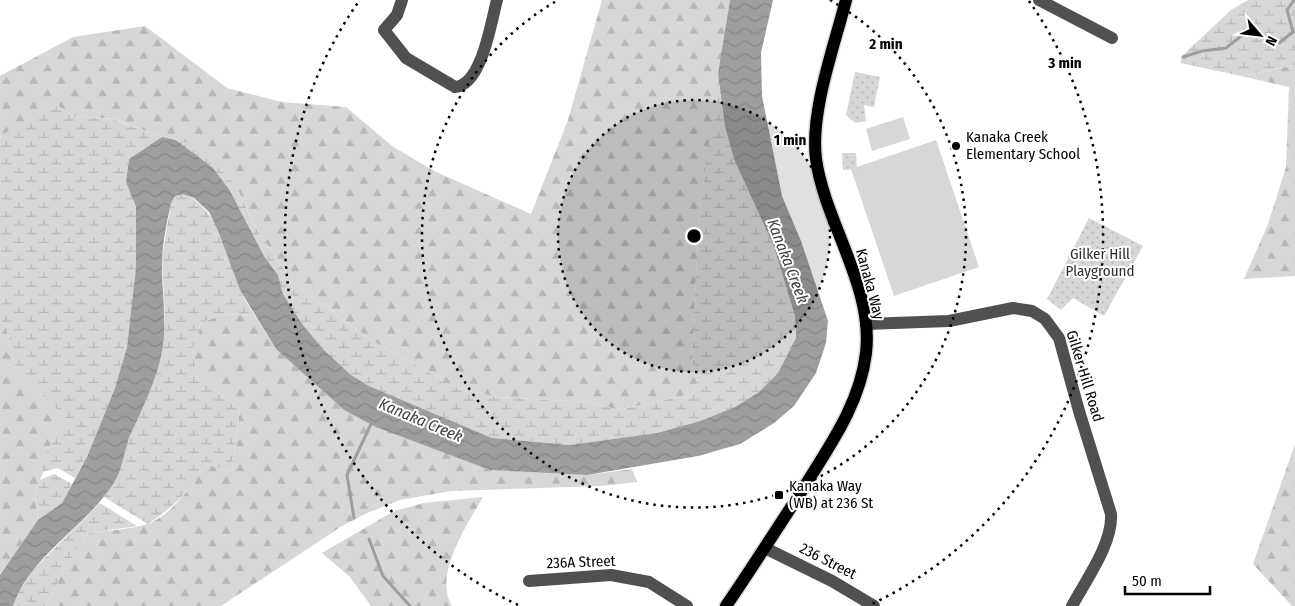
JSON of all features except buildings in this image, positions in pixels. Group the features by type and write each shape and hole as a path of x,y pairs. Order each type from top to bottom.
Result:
{"main road":[{"name":"Kanaka Way","path":"726,606 828,449 854,402 864,368 866,324 858,290 822,185 816,158 815,132 819,108 846,0"}],"street":[{"path":"402,0 398,15 380,30 406,58 455,87 462,86 468,82 478,68 497,0"},
{"path":"1039,0 1112,38"},
{"name":"Gilker Hill Road","path":"866,324 949,321 1014,308 1032,311 1045,319 1059,338 1079,411 1110,505 1112,521 1107,540 1072,606"},
{"name":"236 Street","path":"765,548 832,581 874,606"},
{"name":"236A Street","path":"529,581 611,574 650,582 687,606"}],"green space":[{"path":"602,0 730,0 699,216 692,357 697,383 692,394 618,410 589,402 496,397 455,387 373,341 294,284 254,225 237,188 177,140 162,137 114,119 74,116 56,105 0,138 0,76 73,37 145,26 227,88 282,102 346,107 392,146 434,171 531,214 568,120"},
{"path":"1248,0 1295,0 1295,65 1241,76 1180,63 1183,55 1231,10"},
{"path":"1295,65 1295,276 1244,279 1268,224 1286,167 1289,87 1241,76"},
{"path":"855,72 880,77 874,107 864,105 866,121 855,123 846,115"},
{"path":"718,74 725,127 734,159 774,247 795,316 796,338 778,373 759,392 735,407 700,421 657,433 570,445 492,438 369,386 351,375 324,350 303,325 283,294 278,275 264,256 229,189 213,168 176,140 194,144 216,162 237,188 254,225 294,284 373,341 455,387 496,397 589,402 618,410 692,394 697,383 692,357 699,216"},
{"path":"56,105 74,116 113,119 162,137 129,159 126,182 136,207 136,267 127,347 115,388 87,457 75,478 58,468 43,472 41,463 65,417 16,370 6,326 0,320 0,139 5,133"},
{"path":"903,117 910,139 872,151 866,129"},
{"path":"936,140 979,267 894,296 851,169"},
{"path":"842,153 856,153 857,169 843,170"},
{"path":"183,193 206,210 214,222 226,248 241,292 255,316 223,314 201,323 192,352 199,378 240,409 232,472 205,464 181,498 148,524 104,497 116,479 122,455 154,379 163,347 165,320 162,258 171,203 175,196"},
{"name":"Gilker Hill Playground","path":"1089,218 1143,246 1104,316 1073,298 1061,310 1047,299"},
{"path":"223,314 255,316 276,349 344,410 490,470 587,475 632,469 637,482 602,486 451,491 400,500 367,513 342,526 221,606 46,606 64,569 89,533 133,528 156,520 180,499 195,481 205,464 232,472 240,409 199,378 192,352 201,323"},
{"path":"0,320 6,326 16,370 65,417 41,463 43,472 35,494 38,520 0,575"},
{"path":"1295,444 1295,606 1292,606 1253,564"},
{"path":"54,474 72,484 62,503 38,520 35,494 40,480"},
{"path":"483,497 454,550 449,565 447,594 452,606 371,606 350,577 322,553 394,511 424,503"},
{"path":"100,503 137,526 89,533 64,569 46,606 13,606 16,596 33,570"}],"water":[{"name":"Kanaka Creek","path":"730,0 773,0 761,53 762,96 782,196 801,241 828,321 826,343 816,373 794,406 774,423 740,444 698,456 587,475 490,470 376,427 344,410 276,349 240,290 219,233 209,212 194,198 183,194 175,196 171,203 163,245 164,324 161,358 149,393 129,438 115,481 90,513 33,571 21,588 13,606 0,606 0,575 38,520 62,503 87,457 115,388 127,347 136,267 136,207 126,182 129,159 162,137 176,140 213,168 229,189 264,256 278,275 283,294 303,325 324,350 351,375 369,386 492,438 570,445 657,433 700,421 735,407 759,392 778,373 796,338 795,316 774,247 734,159 725,127 718,74"}],"waterway":[{"path":"1183,57 1202,51 1226,48 1245,33 1257,33 1279,43 1293,32 1287,10 1294,0"},
{"path":"354,518 347,475 372,422"},
{"path":"369,539 383,576 410,606"}],"place":[{"name":"Kanaka Creek Elementary School","path":"956,146"},
{"name":"Kanaka Way (WB) at 236 St","path":"779,495"}]}
